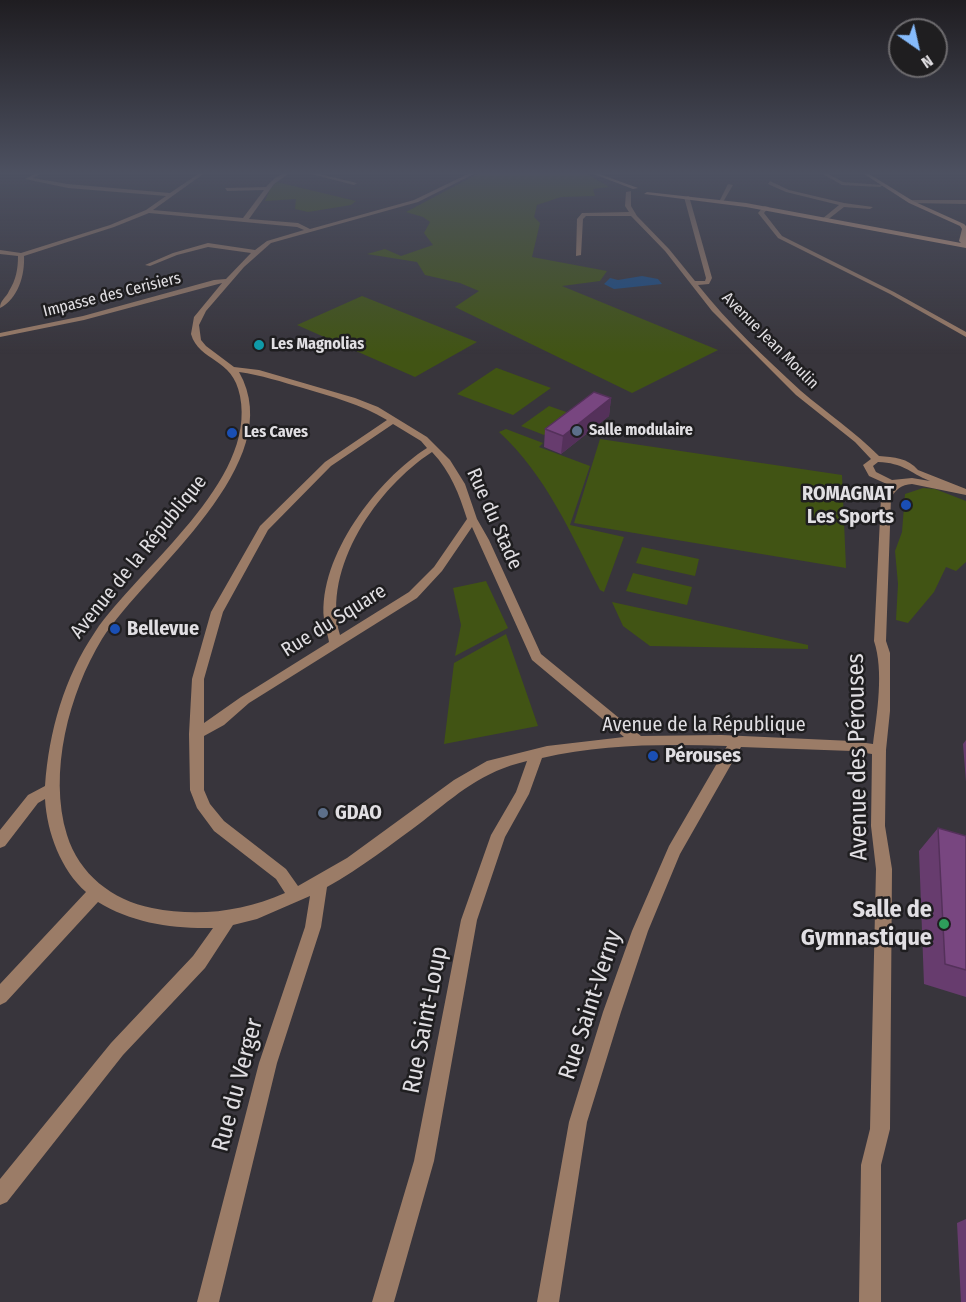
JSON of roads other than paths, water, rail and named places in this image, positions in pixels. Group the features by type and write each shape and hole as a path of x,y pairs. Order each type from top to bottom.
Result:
{"main road":[{"path":"902,233 965,244"},
{"path":"907,233 965,244"},
{"path":"938,238 965,233 965,244"}],"street":[{"path":"0,252 21,255 91,233"},
{"path":"232,369 204,348 194,335 198,317 255,252 274,240 299,233"},
{"path":"578,255 579,233"},
{"name":"Avenue Jean Moulin","path":"650,233 695,283 714,310 799,393 858,440 876,459"},
{"path":"695,283 707,283 710,278 696,233"},
{"path":"776,233 780,237 892,293 966,335"},
{"path":"148,265 175,254 208,245 255,252"},
{"path":"0,306 13,293 22,262 21,255"},
{"name":"Impasse des Cerisiers","path":"0,335 84,318 216,281 230,280"},
{"name":"Rue du Stade","path":"232,369 256,372 352,400 375,409 433,447 447,462 460,484 472,519 484,540 536,657 637,740"},
{"name":"Avenue de la République","path":"232,369 240,384 247,420 239,453 229,474 200,516 123,603 81,662 63,707 50,790 53,813 65,852 73,869 96,893 123,907 153,917 193,920 228,919 272,906 320,883 381,843 477,772 501,762 574,745 637,740 852,746 879,750"},
{"path":"295,895 281,874 219,826 204,808 197,790 198,679 217,612 264,528 328,464 393,420"},
{"name":"Avenue Jean Moulin","path":"858,440 905,463 914,476"},
{"path":"336,644 329,630 327,613 341,557 373,502 420,454 433,447"},
{"path":"897,460 876,459 871,462 869,469 877,478 899,484"},
{"path":"886,498 892,488 914,476 962,491"},
{"name":"Avenue des Pérouses","path":"870,1302 871,1165 880,1129 884,869 878,826 879,750 884,711 884,653 880,641 886,498 879,488 877,478"},
{"name":"Rue du Square","path":"196,734 219,721 245,700 413,595 438,569 472,519"},
{"name":"Rue Saint-Verny","path":"548,1302 578,1122 612,1012 640,931 674,851 736,742"},
{"name":"Rue Saint-Loup","path":"382,1302 424,1161 469,920 498,835 522,794 536,754"},
{"path":"0,841 33,799 50,790"},
{"name":"Rue du Verger","path":"208,1302 268,1063 313,927 320,883"},
{"path":"0,996 96,893"},
{"path":"0,1195 117,1049 199,962 228,919"}],"water":[{"path":"642,276 658,279 662,284 614,289 604,284 610,278 618,280"}],"place":[{"name":"Les Magnolias","path":"259,345"},
{"name":"Salle modulaire","path":"577,431"},
{"name":"Les Caves","path":"232,433"},
{"name":"ROMAGNAT Les Sports","path":"906,505"},
{"name":"Bellevue","path":"115,629"},
{"name":"Pérouses","path":"653,756"},
{"name":"GDAO","path":"323,813"},
{"name":"Salle de Gymnastique","path":"944,924"}]}
